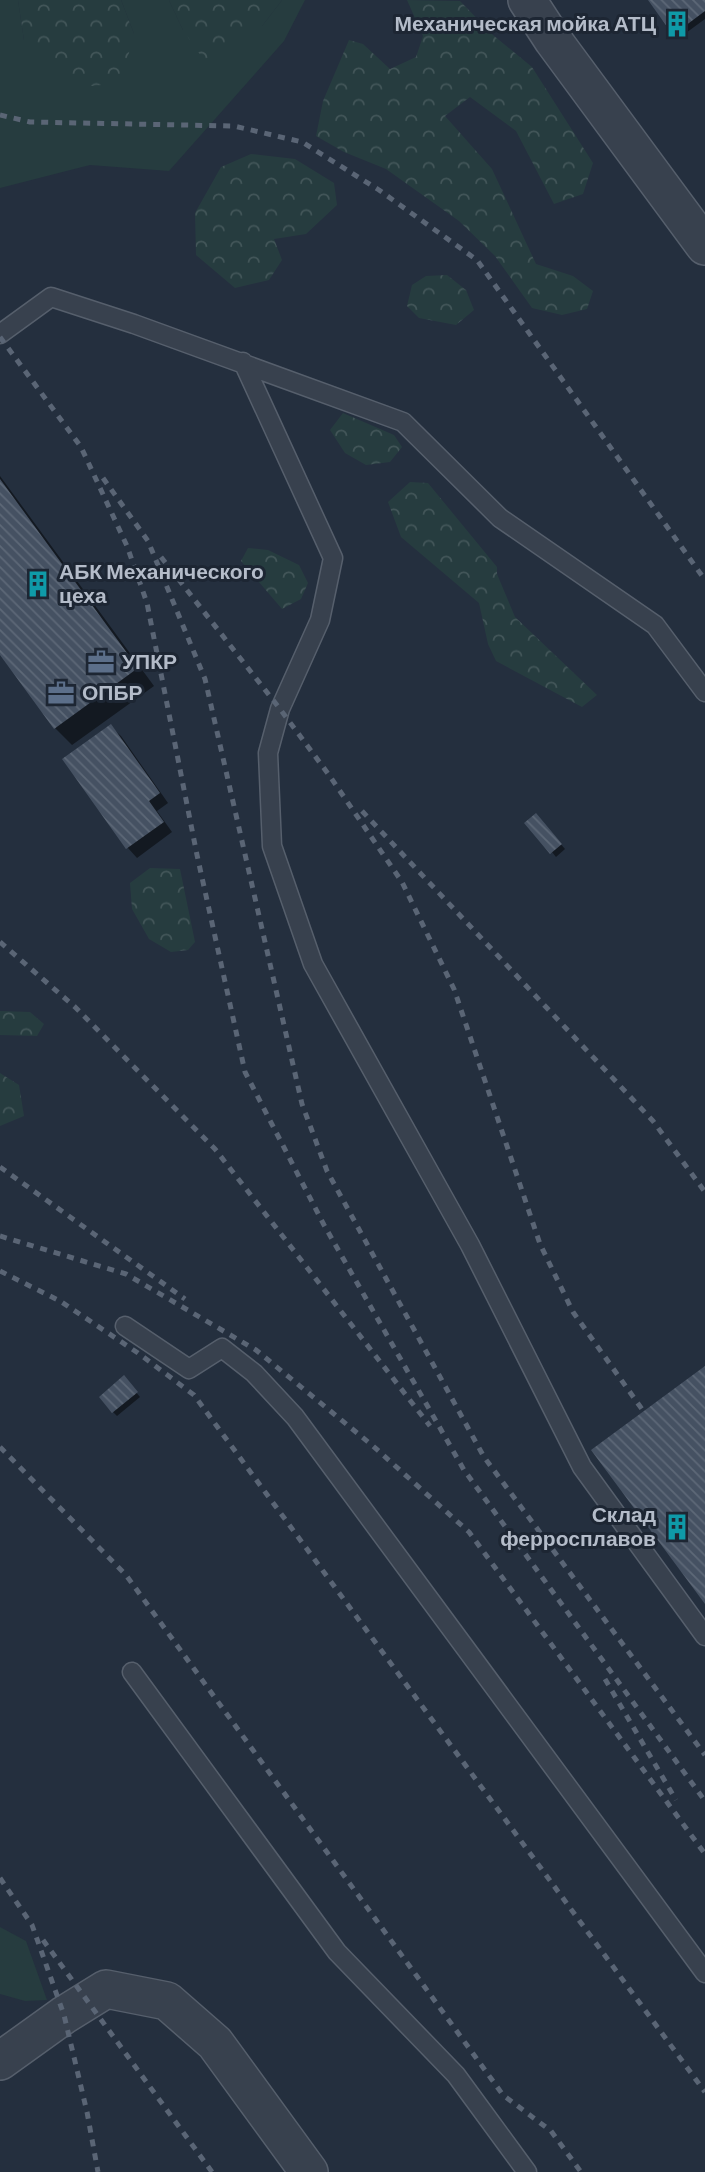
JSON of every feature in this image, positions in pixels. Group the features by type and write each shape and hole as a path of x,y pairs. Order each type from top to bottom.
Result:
{"street":[{"path":"527,0 553,40 705,246"},
{"path":"0,2061 106,1989 167,2001 215,2043 309,2172"}],"lane":[{"path":"0,334 51,297 243,362 403,422 500,518 654,625 705,692"},
{"path":"243,362 333,558 320,620 280,709 268,753 272,846 313,964 470,1245 582,1468 705,1636"},
{"path":"125,1326 189,1369 222,1348 254,1373 295,1417 705,1973"},
{"path":"132,1672 337,1952 456,2075 527,2172"}],"green space":[{"path":"0,0 18,0 24,40 134,34 121,0 169,0 183,30 262,26 282,0 305,0 284,41 169,171 90,165 0,188"},
{"path":"18,0 121,0 134,34 121,83 72,88 24,40"},
{"path":"169,0 282,0 262,26 210,69 183,30"},
{"path":"407,0 460,1 493,35 532,67 593,163 583,194 554,204 516,131 470,97 445,116 492,169 536,264 573,276 593,291 587,309 562,315 532,308 495,256 459,221 386,169 344,152 316,136 323,101 349,40 363,44 390,69 416,57 423,36"},
{"path":"251,154 295,159 334,183 337,205 306,234 274,239 282,260 269,280 235,288 196,255 195,213 221,167"},
{"path":"447,275 466,290 474,310 456,325 419,318 407,306 412,285 426,276"},
{"path":"343,413 394,435 402,447 390,462 366,465 345,453 330,430"},
{"path":"410,482 428,483 497,567 497,574 515,617 597,695 582,707 496,661 488,644 479,603 401,537 388,502"},
{"path":"248,548 268,550 299,565 308,583 301,599 282,609 241,561"},
{"path":"150,868 180,869 195,942 188,950 171,952 149,939 132,909 130,883"},
{"path":"0,1011 30,1012 44,1024 37,1036 0,1035"},
{"path":"0,1073 19,1085 24,1116 0,1126"},
{"path":"0,1927 26,1941 47,2000 25,2001 0,1994"}],"building":[{"name":"Механическая мойка АТЦ","path":"648,0 705,0 705,11 673,35"},
{"name":"АБК Механического цеха","path":"0,479 138,668 54,729 0,655"},
{"path":"111,724 160,793 149,801 164,822 126,849 62,759"},
{"path":"536,813 562,844 550,854 524,823"},
{"name":"Склад ферросплавов","path":"705,1366 705,1604 591,1450"},
{"path":"124,1375 138,1392 112,1413 99,1397"}],"railway":[{"path":"0,115 30,122 234,126 302,142 379,190 477,260 705,580"},
{"path":"0,337 81,447 127,546 147,603 197,855 245,1072 324,1225 464,1470 705,1801"},
{"path":"103,478 148,541 205,679 302,1104 327,1171 484,1457 705,1755"},
{"path":"161,557 329,775 402,882 454,989 540,1244 573,1312 644,1412"},
{"path":"362,811 653,1121 705,1192"},
{"path":"0,942 75,1007 215,1149 430,1426"},
{"path":"0,1167 185,1299"},
{"path":"0,1236 126,1274 256,1350 373,1446 469,1532 705,1854"},
{"path":"0,1271 60,1301 138,1353 194,1395 705,2092"},
{"path":"0,1447 126,1575 503,2095 551,2131 581,2172"},
{"path":"605,1679 676,1800"},
{"path":"0,1878 32,1925 64,2015 98,2172"},
{"path":"43,1940 212,2172"}],"place":[{"name":"Механическая мойка АТЦ","path":"677,24"},
{"name":"АБК Механического цеха","path":"38,584"},
{"name":"УПКР","path":"101,662"},
{"name":"ОПБР","path":"61,693"},
{"name":"Склад ферросплавов","path":"677,1527"}]}
